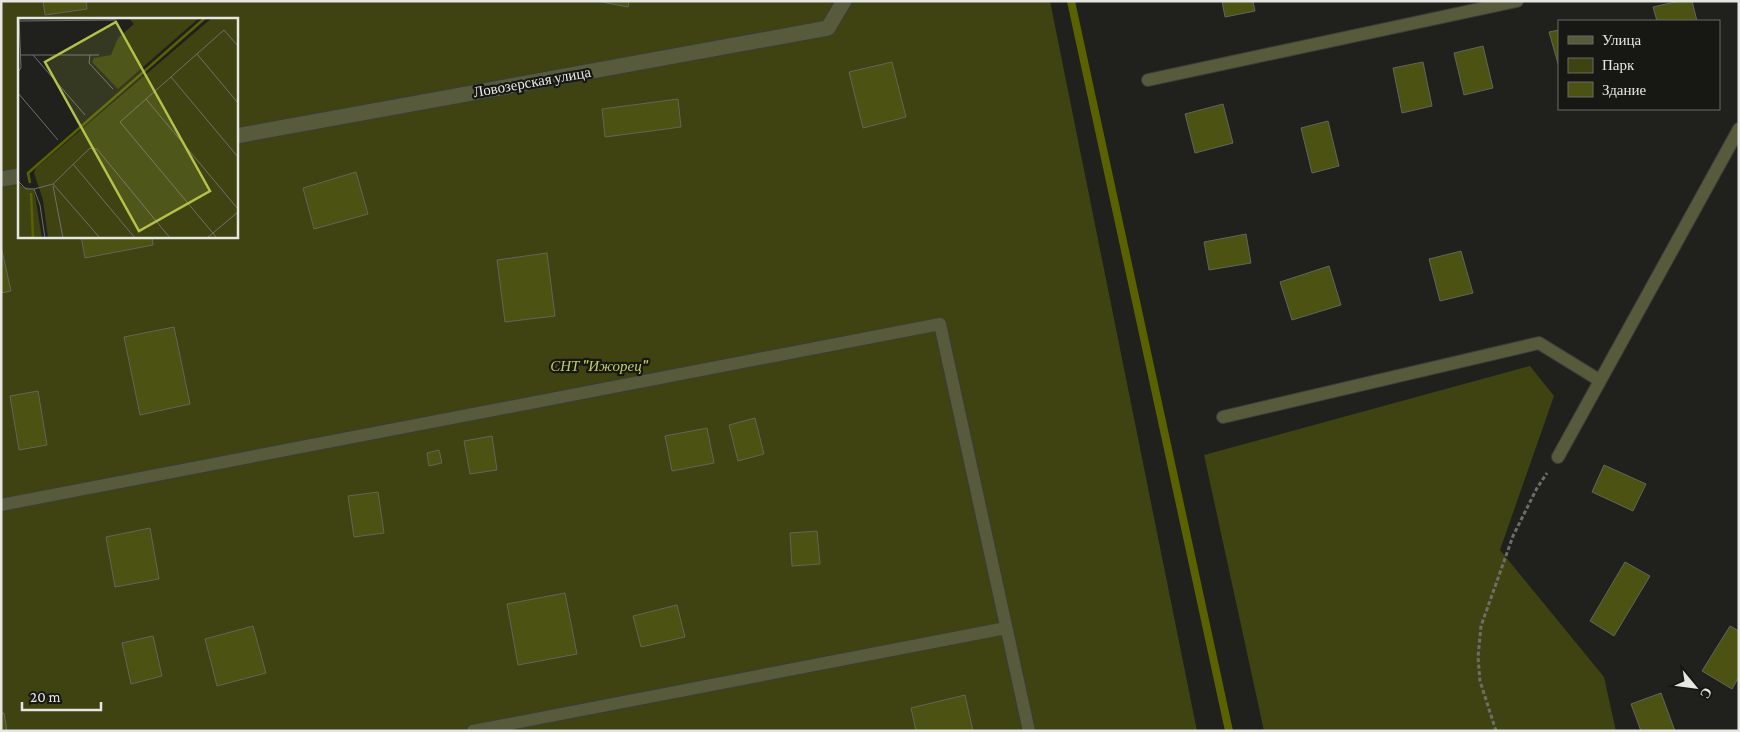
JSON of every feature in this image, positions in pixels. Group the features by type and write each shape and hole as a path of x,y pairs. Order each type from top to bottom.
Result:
{"street":[{"name":"Ловозерская улица","path":"238,136 828,28 844,1"},
{"path":"1,179 18,176"}],"lane":[{"path":"1148,80 1517,1"},
{"path":"1558,456 1739,129"},
{"path":"1,505 940,324 1029,731"},
{"path":"1223,417 1539,343 1599,380"},
{"path":"473,731 1006,628"}],"path":[{"path":"1496,731 1480,681 1478,658 1481,626 1513,536 1537,488 1558,456"}],"green space":[{"name":"СНТ \"Ижорец\"","path":"1,1 1050,1 1197,731 1,731"},
{"path":"1530,366 1554,396 1500,550 1604,677 1616,731 1264,731 1204,455"}],"building":[{"path":"43,1 86,1 87,9 45,15"},
{"path":"597,1 629,1 628,7"},
{"path":"1222,1 1253,1 1255,11 1225,17"},
{"path":"1679,1 1692,1 1697,20 1657,20 1653,7"},
{"path":"1558,30 1558,64 1549,32"},
{"path":"1483,46 1493,88 1464,95 1454,53"},
{"path":"892,62 906,117 863,128 849,72"},
{"path":"1423,62 1432,106 1402,113 1393,68"},
{"path":"678,99 681,127 605,137 602,109"},
{"path":"1223,104 1233,143 1195,153 1185,114"},
{"path":"1328,121 1339,166 1312,173 1301,128"},
{"path":"356,172 368,214 314,229 303,188"},
{"path":"1246,234 1251,263 1209,270 1204,242"},
{"path":"81,238 152,238 153,245 85,258"},
{"path":"1,246 11,291 1,293"},
{"path":"1461,251 1473,293 1440,301 1429,259"},
{"path":"547,253 555,316 505,322 497,260"},
{"path":"1329,266 1341,305 1292,320 1280,282"},
{"path":"174,327 190,404 140,415 124,337"},
{"path":"38,391 47,445 19,450 10,396"},
{"path":"755,418 764,454 738,461 729,425"},
{"path":"707,428 714,463 672,471 665,436"},
{"path":"492,436 497,470 470,474 464,441"},
{"path":"439,450 442,463 429,466 427,453"},
{"path":"1604,465 1646,484 1633,511 1592,492"},
{"path":"378,492 384,533 354,537 348,496"},
{"path":"150,528 159,579 115,587 106,537"},
{"path":"817,531 820,564 792,566 790,533"},
{"path":"1625,562 1650,576 1614,636 1590,621"},
{"path":"565,593 577,654 518,665 507,604"},
{"path":"677,605 685,637 641,647 633,616"},
{"path":"253,626 266,673 217,686 205,639"},
{"path":"1730,626 1739,631 1739,677 1732,689 1702,671"},
{"path":"153,636 162,676 131,684 122,643"},
{"path":"1661,693 1675,731 1641,731 1631,704"},
{"path":"965,695 973,731 916,731 911,708"},
{"path":"1,713 4,713 7,731 1,731"}],"waterway":[{"path":"1071,1 1229,731"}]}
